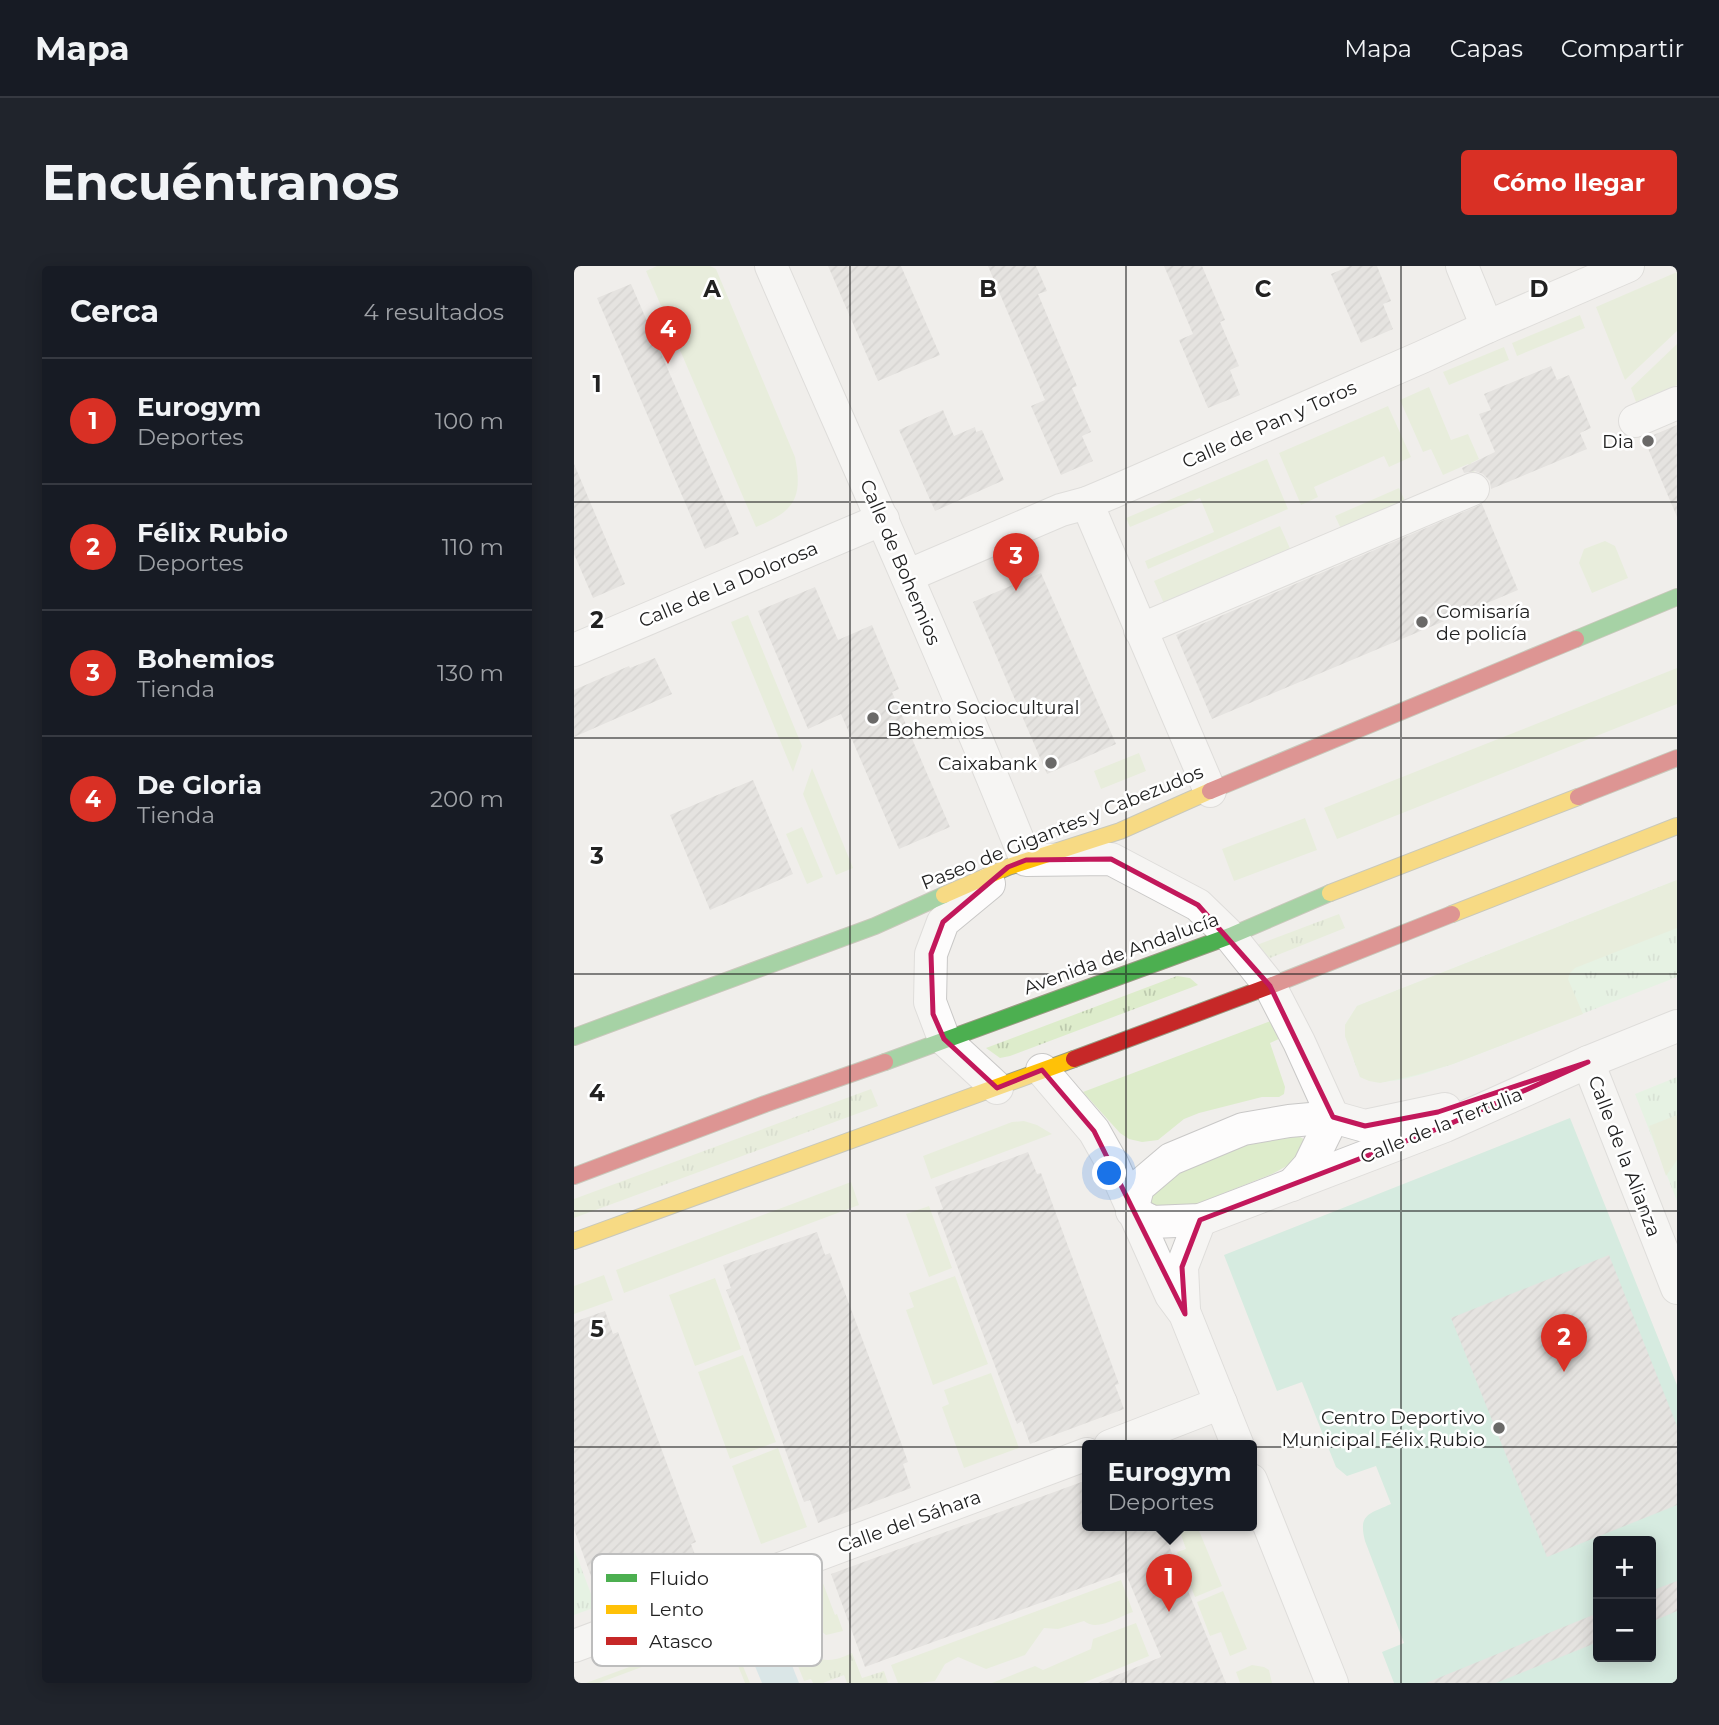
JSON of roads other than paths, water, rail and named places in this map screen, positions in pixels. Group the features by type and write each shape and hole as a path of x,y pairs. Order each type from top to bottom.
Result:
{"main road":[{"name":"Paseo de Gigantes y Cabezudos","path":"574,1037 875,926 1017,864 1120,831 1677,597"},
{"name":"Avenida de Andalucía","path":"574,1176 1230,936 1345,887 1677,758"},
{"path":"574,1241 1270,986 1677,826"}],"street":[{"name":"Calle de Bohemios","path":"771,266 979,742 1017,864"},
{"path":"1462,266 1487,327"},
{"name":"Calle de Pan y Toros","path":"907,576 1060,510 1087,503 1628,266"},
{"path":"1635,421 1677,403"},
{"path":"1140,630 1474,489"},
{"path":"1087,503 1210,792"},
{"name":"Calle de La Dolorosa","path":"574,650 883,519"},
{"path":"997,1088 944,1039 930,1002 931,954 943,922 1017,864 1111,859 1198,905 1230,936 1270,986 1333,1117 1309,1166 1292,1185"},
{"name":"Calle de la Tertulia","path":"1588,1062 1437,1112 1365,1126 1333,1117 1243,1129 1171,1159 1138,1187 1132,1211 1152,1222 1200,1220 1445,1126 1588,1062 1677,1026"},
{"name":"Calle de la Alianza","path":"1588,1062 1677,1289"},
{"path":"1042,1070 1094,1131 1112,1163 1171,1294 1185,1314 1236,1440"},
{"path":"1185,1314 1182,1266 1200,1220"},
{"path":"1125,1440 1221,1403"},
{"name":"Calle del Sáhara","path":"820,1554 1082,1456"},
{"path":"1257,1494 1332,1683"},
{"name":"Calle del Sáhara","path":"574,1646 592,1639"}],"water":[{"path":"755,1666 792,1666 799,1683 762,1683"}],"place":[{"name":"De Gloria","path":"668,364"},
{"name":"Dia","path":"1648,441"},
{"name":"Bohemios","path":"1016,591"},
{"name":"Comisaría de policía","path":"1422,622"},
{"name":"Centro Sociocultural Bohemios","path":"873,718"},
{"name":"Caixabank","path":"1051,763"},
{"name":"Félix Rubio","path":"1564,1372"},
{"name":"Centro Deportivo Municipal Félix Rubio","path":"1499,1428"},
{"name":"Eurogym","path":"1169,1612"}]}
